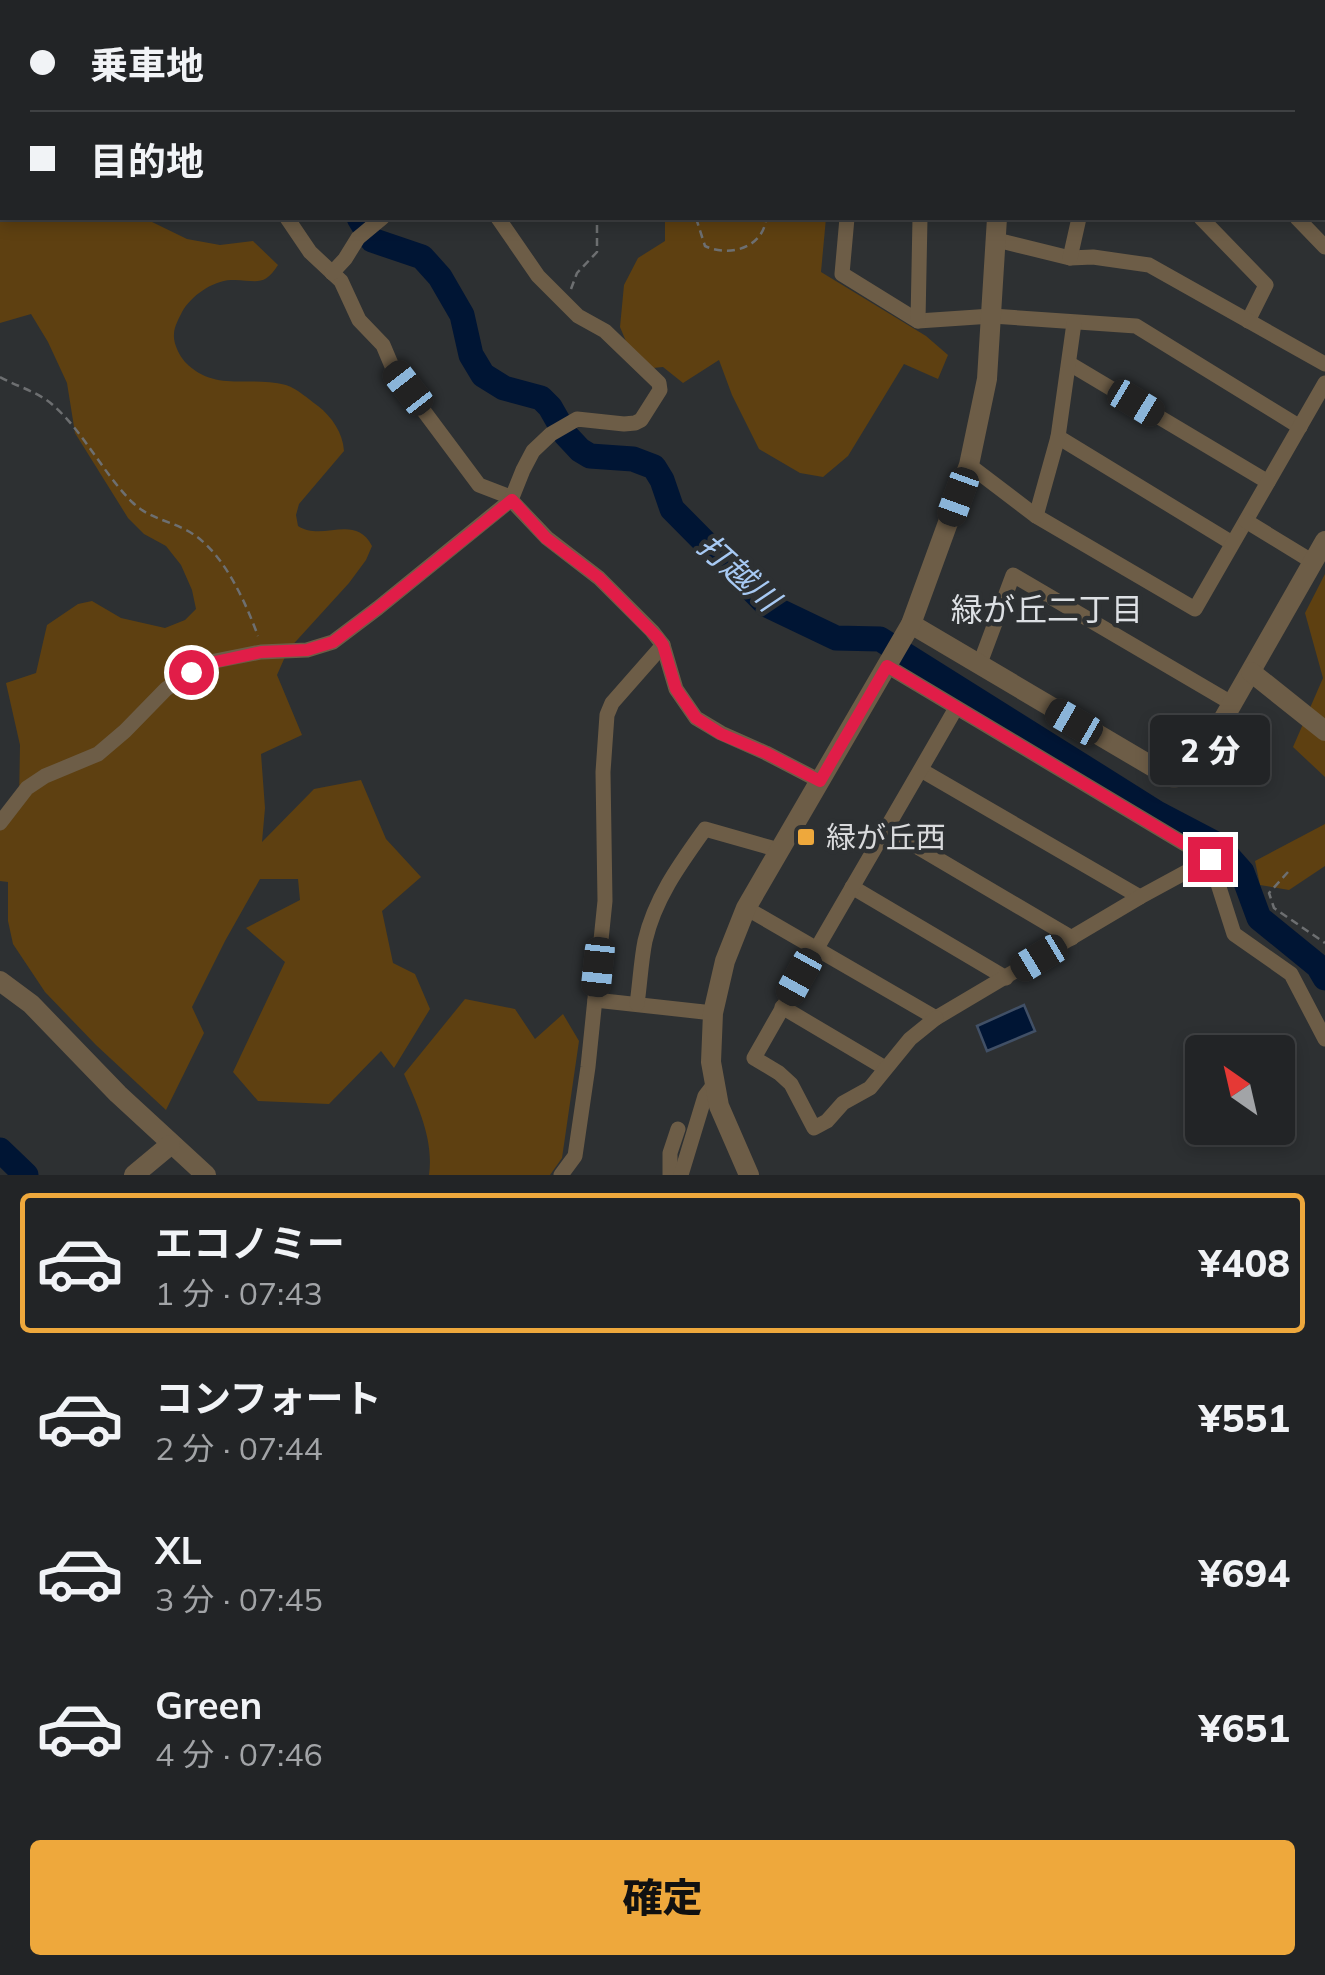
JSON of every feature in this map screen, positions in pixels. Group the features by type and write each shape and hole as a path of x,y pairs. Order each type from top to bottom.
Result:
{"street":[{"path":"288,220 310,252 341,281 360,320 387,351 394,370 479,486 512,500 546,538 599,578 652,631 663,645 676,689 696,718 820,781"},
{"path":"332,274 358,238 380,220"},
{"path":"0,823 27,788 45,776 98,754 166,689 191,672 215,662 261,652 307,650 333,642 512,500 529,457 550,434 571,420 631,424 641,420 660,390 660,383 606,331 578,316 538,276 499,220"},
{"path":"847,220 842,274 918,321 992,316 1136,326 1300,427"},
{"path":"918,321 920,220"},
{"path":"749,1175 719,1106 711,1062 713,1013 725,962 746,908 909,628 969,465 987,380 996,220"},
{"path":"1070,258 1078,220"},
{"path":"1202,220 1266,285 1248,321"},
{"path":"1299,220 1325,246"},
{"path":"997,240 1070,258 1093,257 1149,265 1325,364"},
{"path":"1036,516 1058,437 1074,322"},
{"path":"1070,364 1268,482"},
{"path":"969,465 1036,516 1194,609 1325,383"},
{"path":"1058,437 1232,543"},
{"path":"1246,521 1313,562"},
{"path":"909,628 1170,777 1182,778 1190,774 1325,541"},
{"path":"979,666 1013,576 1232,704"},
{"path":"561,1175 575,1156 595,1000 605,901 604,772 608,714 612,702 663,645"},
{"path":"889,663 956,708 1210,859 1234,934 1291,974 1325,1039"},
{"path":"1251,672 1325,732"},
{"path":"956,708 754,1058 791,1084 814,1128 827,1121 843,1103 870,1088 910,1039 936,1018 1210,859"},
{"path":"921,770 1140,897"},
{"path":"638,1004 644,942 656,908 674,872 704,829 779,850"},
{"path":"888,829 1072,938"},
{"path":"852,887 1006,978"},
{"path":"746,908 936,1018"},
{"path":"0,981 32,1004 118,1094 206,1175"},
{"path":"595,1000 713,1013"},
{"path":"782,1007 886,1068"},
{"path":"681,1175 705,1096 715,1083"},
{"path":"670,1175 670,1153 678,1129"},
{"path":"134,1175 170,1145"}],"path":[{"path":"569,305 574,279 598,248 597,220"},
{"path":"697,220 706,246 724,252 750,244 764,230 766,220"},
{"path":"0,377 52,404 145,514 189,531 210,550 228,570 248,608 261,652"},
{"path":"1288,872 1269,893 1270,902 1325,944"}],"shaded area":[{"path":"0,220 149,220 187,239 220,245 253,241 278,265 263,280 224,281 196,295 186,306 174,338 185,362 208,377 286,385 328,415 344,451 299,504 298,526 318,531 357,531 372,546 349,583 288,650 277,675 302,735 261,754 265,808 262,842 314,789 361,780 386,839 421,877 382,911 393,963 415,974 430,1009 394,1068 381,1051 329,1104 258,1101 233,1072 285,962 246,928 300,900 298,879 260,879 192,1007 204,1033 166,1110 45,992 13,944 8,921 8,882 0,881 0,818 19,804 20,745 6,683 36,673 47,625 78,604 92,601 121,618 165,628 185,620 196,609 181,565 166,546 144,534 128,518 75,433 67,383 31,314 0,323"},
{"path":"665,220 826,220 821,272 926,336 948,355 938,379 904,364 848,456 823,477 800,473 759,449 719,360 683,383 663,367 653,368 630,351 620,327 624,285 638,258 665,241"},
{"path":"1325,574 1325,777 1293,747 1323,678 1305,613"},
{"path":"1325,824 1325,866 1289,890 1260,885 1255,861"},
{"path":"465,999 515,1009 535,1039 563,1014 579,1041 562,1158 550,1175 429,1175 427,1136 404,1074"}],"water":[{"path":"1024,1005 1035,1031 987,1051 977,1026"}],"waterway":[{"name":"打越川","path":"360,220 372,240 422,257 440,277 462,315 471,355 483,375 504,388 541,398 566,435 590,456 633,459 654,467 672,509 767,605 836,638 880,639 1157,813 1218,845 1242,872 1259,918 1318,966 1325,978"},
{"path":"0,1150 26,1175"}],"place":[{"name":"緑が丘西","path":"806,837"}],"district":[{"name":"緑が丘二丁目","path":"1047,609"}],"route":[{"path":"191,672 215,662 261,652 307,650 333,642 512,500 546,538 599,578 658,638 681,699 696,718 721,734 820,781 887,666 1210,859"}]}
